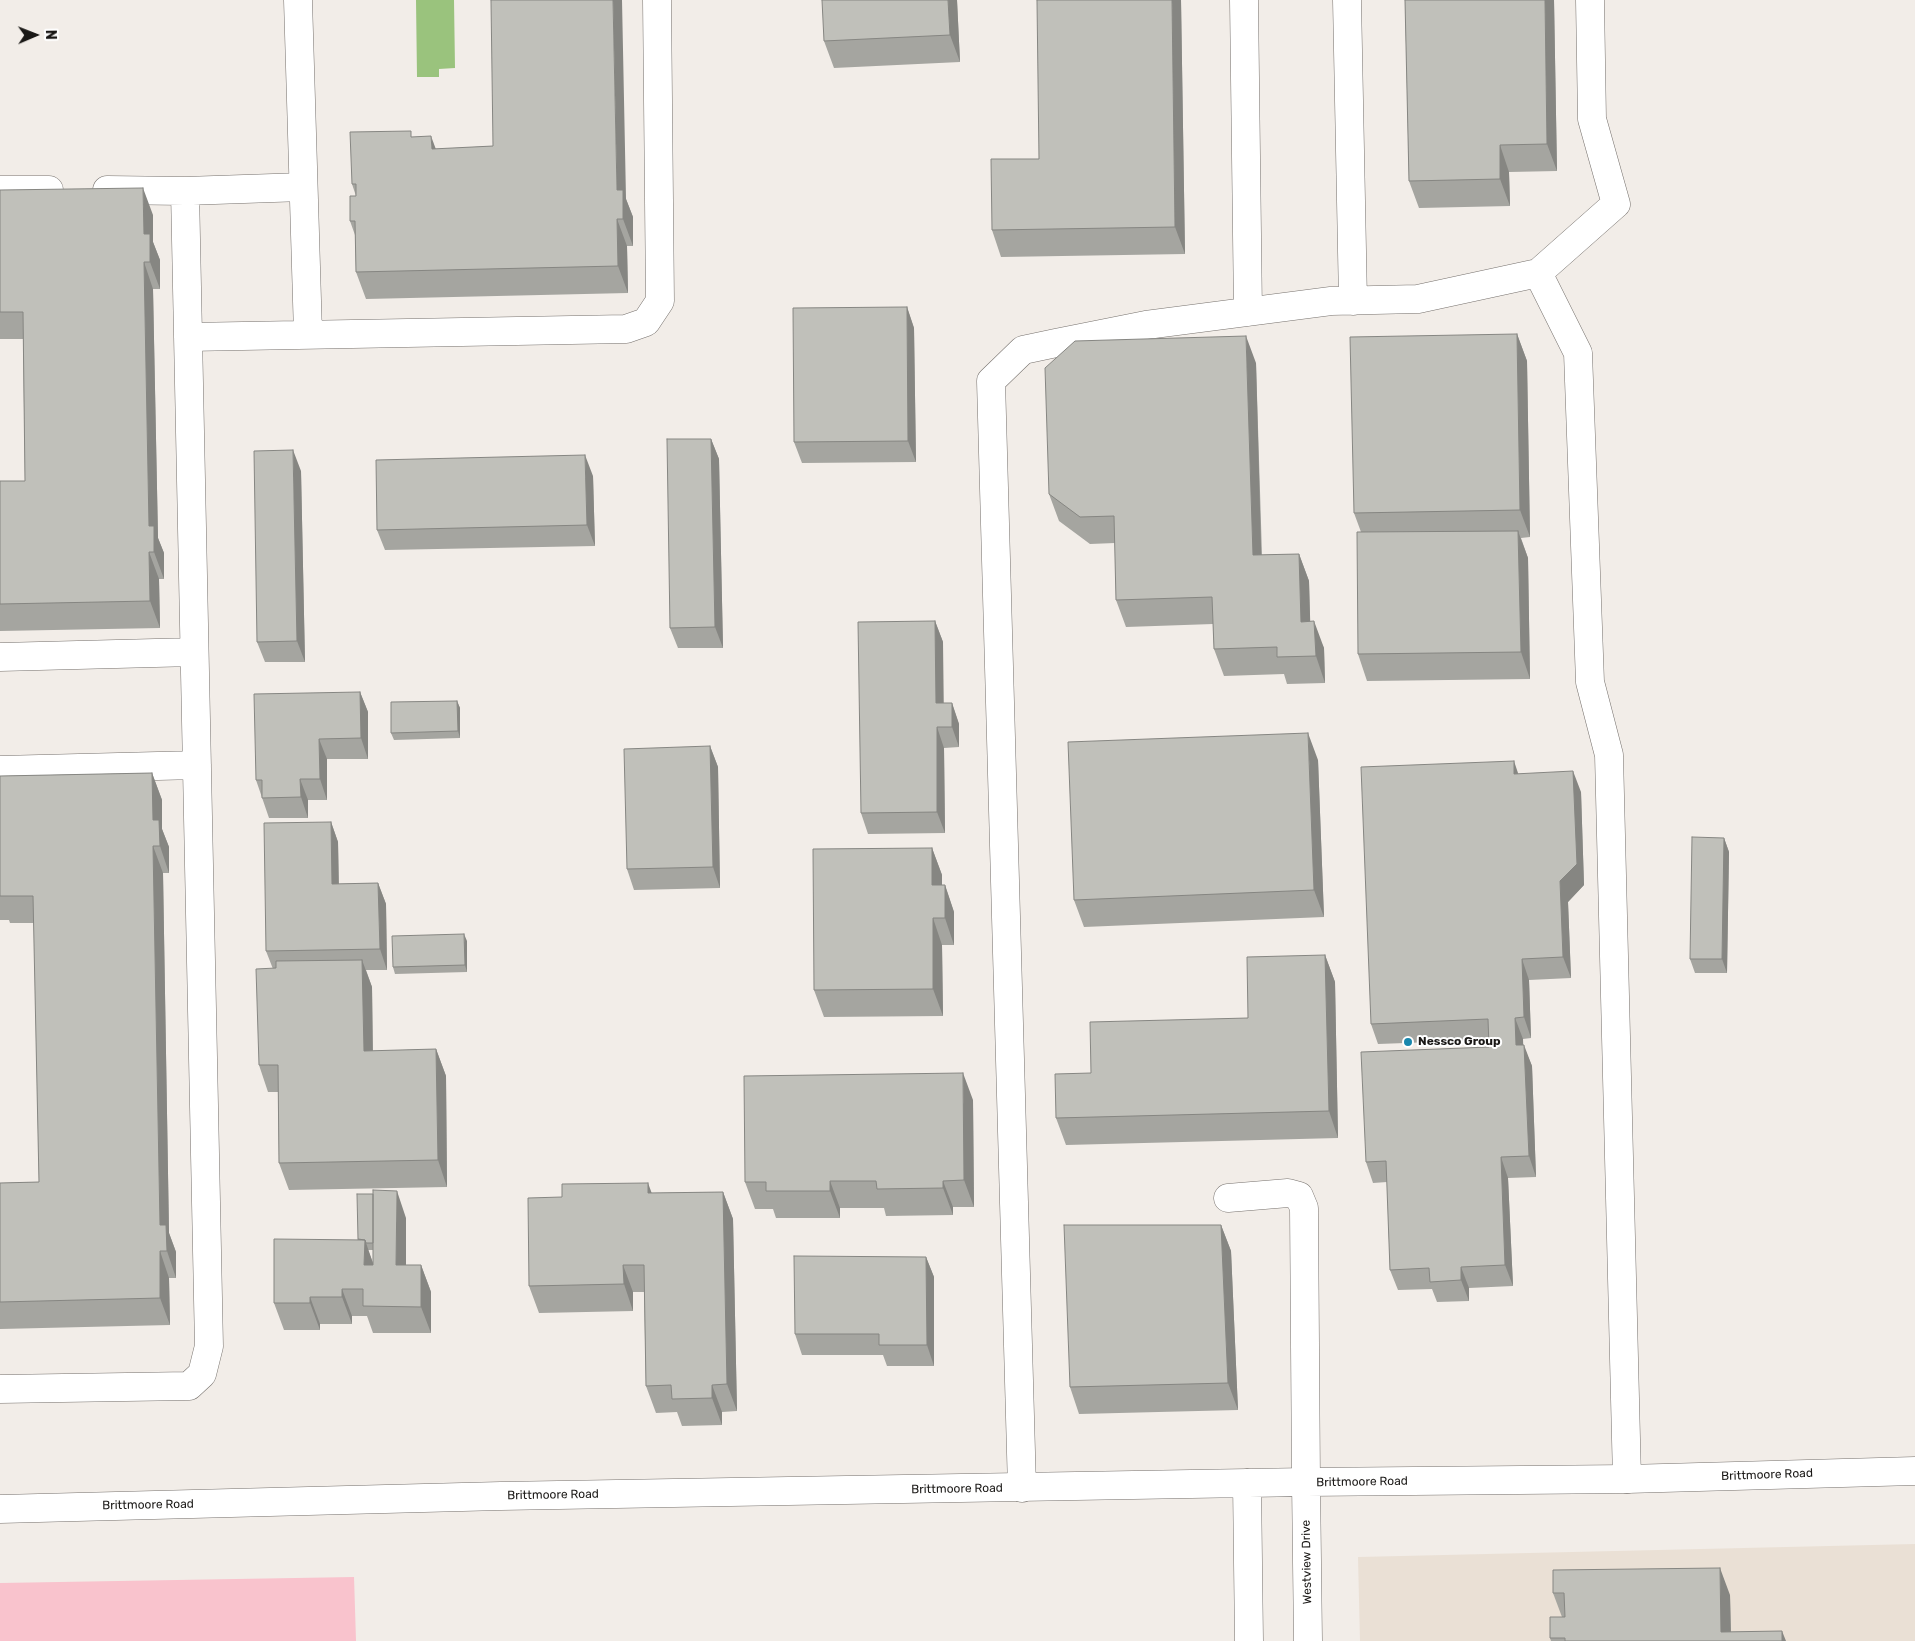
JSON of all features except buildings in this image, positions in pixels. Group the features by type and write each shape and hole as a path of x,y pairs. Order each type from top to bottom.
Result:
{"main road":[{"path":"298,0 308,334"},
{"path":"188,337 626,329 646,322 660,301 657,0"},
{"path":"1244,0 1248,312"},
{"path":"1347,0 1353,301"},
{"path":"1022,1488 991,382 1023,350 1146,325 1331,302 1418,300 1538,273 1616,204 1592,119 1590,0"},
{"path":"0,190 185,190 304,187"},
{"path":"0,1389 189,1386 202,1374 209,1346 185,190"},
{"path":"1538,273 1578,353 1590,682 1609,755 1627,1479"},
{"path":"0,657 194,652"},
{"path":"0,770 197,765"},
{"name":"Westview Drive","path":"1228,1198 1288,1192 1299,1196 1304,1208 1308,1641"},
{"name":"Brittmoore Road","path":"0,1509 501,1496 1306,1482 1627,1479 1915,1471"},
{"path":"1247,1484 1249,1641"}],"shaded area":[{"path":"416,0 454,0 455,68 439,69 439,77 417,77"},
{"path":"1915,1544 1915,1641 1360,1641 1358,1557"},
{"path":"354,1577 356,1641 0,1641 0,1583"}],"place":[{"name":"Nessco Group","path":"1408,1042"}]}
